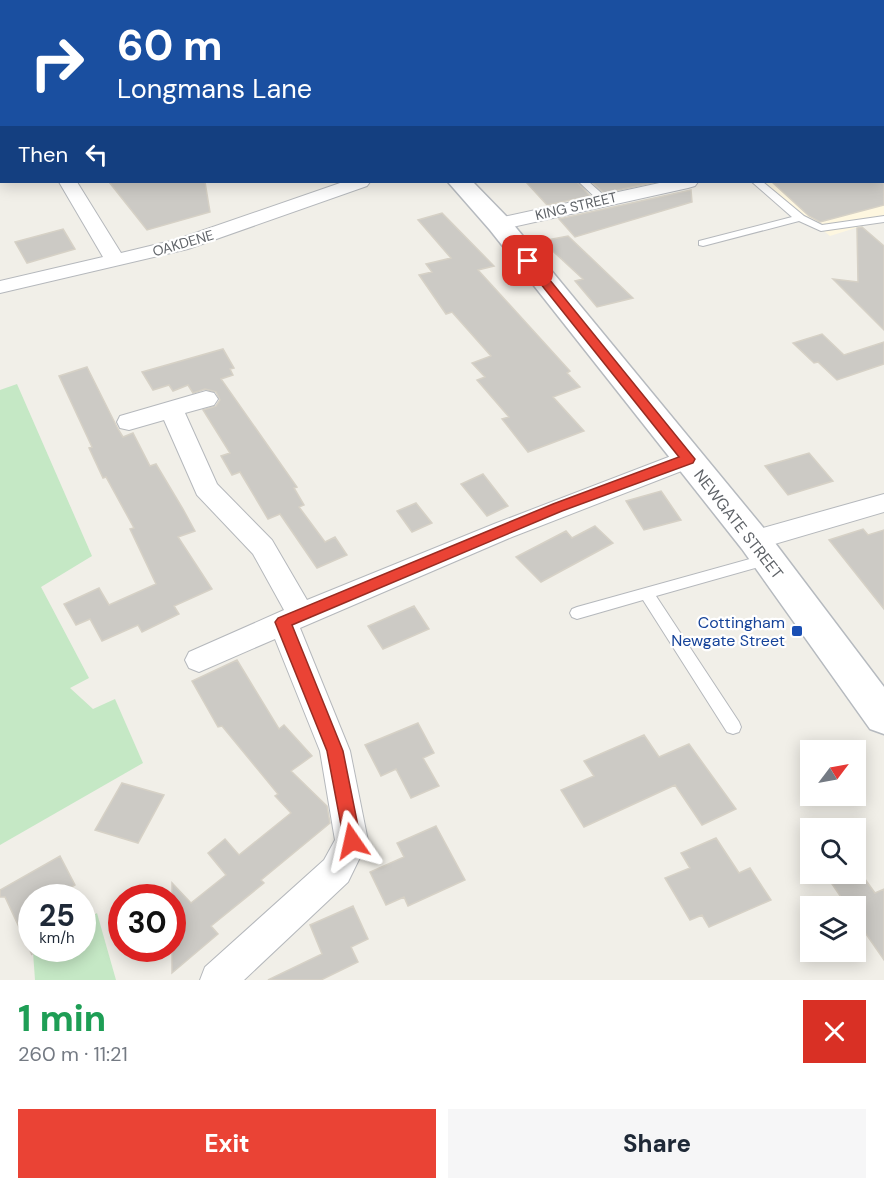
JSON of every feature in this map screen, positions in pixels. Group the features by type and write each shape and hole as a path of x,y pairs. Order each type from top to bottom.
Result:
{"main road":[{"name":"NEWGATE STREET","path":"461,183 499,224 761,549 884,717"}],"street":[{"path":"69,183 116,261"},
{"name":"OAKDENE","path":"0,287 181,245 357,183"},
{"name":"KING STREET","path":"499,224 683,183"},
{"path":"129,422 206,399"},
{"path":"171,409 206,489 263,547 292,618 335,751 352,841 336,871 218,980"},
{"path":"199,660 292,618 557,507 688,459"},
{"path":"761,549 884,503"}],"lane":[{"path":"585,183 603,199"},
{"path":"758,183 800,219 821,228 884,219"},
{"path":"703,243 800,219"},
{"path":"577,613 646,593 761,549"},
{"path":"646,593 733,727"}],"shaded area":[{"path":"763,183 884,183 884,219 830,236"}],"green space":[{"path":"17,384 92,556 41,587 89,678 70,688 93,709 115,699 143,763 0,845 0,390"},
{"path":"96,914 108,952 108,962 111,962 116,980 35,980 34,962 96,962"}],"building":[{"path":"110,183 205,183 210,212 147,230"},
{"path":"527,183 578,183 590,196 547,205"},
{"path":"593,183 651,183 604,193"},
{"path":"773,183 884,183 884,205 820,222 809,216"},
{"path":"691,190 692,202 575,237 559,219"},
{"path":"442,213 494,266 478,270 570,371 567,373 580,387 553,397 584,431 528,452 502,419 509,417 477,380 485,377 472,363 491,356 452,312 446,314 419,275 432,272 426,264 451,258 418,220"},
{"path":"862,227 884,246 884,330 833,279 858,282 857,228"},
{"path":"63,229 75,249 27,263 15,242"},
{"path":"568,236 633,298 597,307 575,281 583,279 542,241"},
{"path":"822,334 844,355 884,342 884,364 837,380 793,343"},
{"path":"223,349 234,368 230,369 233,375 221,379 297,487 294,488 304,505 299,507 325,542 335,537 347,555 317,568 280,514 268,519 240,472 232,475 221,456 230,453 203,410 216,406 220,400 216,392 205,389 193,393 188,385 173,391 169,385 153,390 142,372"},
{"path":"87,367 123,437 133,433 150,466 156,464 183,509 195,531 178,537 212,589 174,606 179,614 142,632 138,625 102,641 90,619 76,625 64,604 99,588 109,605 156,584 130,529 134,528 106,477 103,478 89,448 92,447 59,376"},
{"path":"809,453 833,481 788,495 765,466"},
{"path":"483,474 508,506 487,516 461,484"},
{"path":"661,491 681,520 644,530 626,501"},
{"path":"416,503 432,523 412,532 397,511"},
{"path":"595,526 613,543 541,582 516,557 566,531 572,538"},
{"path":"863,529 868,535 884,530 884,609 829,540"},
{"path":"414,606 429,629 383,649 368,626"},
{"path":"237,660 279,729 284,725 312,756 291,771 327,806 330,823 261,880 264,883 211,926 218,934 186,961 186,898 191,903 226,875 208,853 225,839 239,855 291,813 275,796 278,794 222,726 218,727 192,681"},
{"path":"418,723 434,753 423,758 439,786 411,798 396,769 381,776 365,745"},
{"path":"644,735 659,757 689,744 736,809 702,825 675,785 584,827 561,790 594,776 584,761"},
{"path":"122,783 164,795 138,843 95,830"},
{"path":"436,826 465,880 408,906 404,897 386,905 370,872 404,857 397,843"},
{"path":"716,838 739,873 750,868 771,900 709,927 702,915 690,920 665,878 690,868 681,853"},
{"path":"60,856 74,884 18,884 18,925 5,897 0,897 0,890"},
{"path":"866,880 875,893 884,889 884,960 866,934 866,896 840,896 832,884 866,884"},
{"path":"353,906 368,939 351,947 358,962 321,980 268,980 322,954 310,925"},
{"path":"172,962 185,962 172,973"}],"place":[{"name":"Cottingham Newgate Street","path":"797,631"}],"route":[{"path":"352,841 335,751 283,622 557,507 688,459 528,261"}]}
